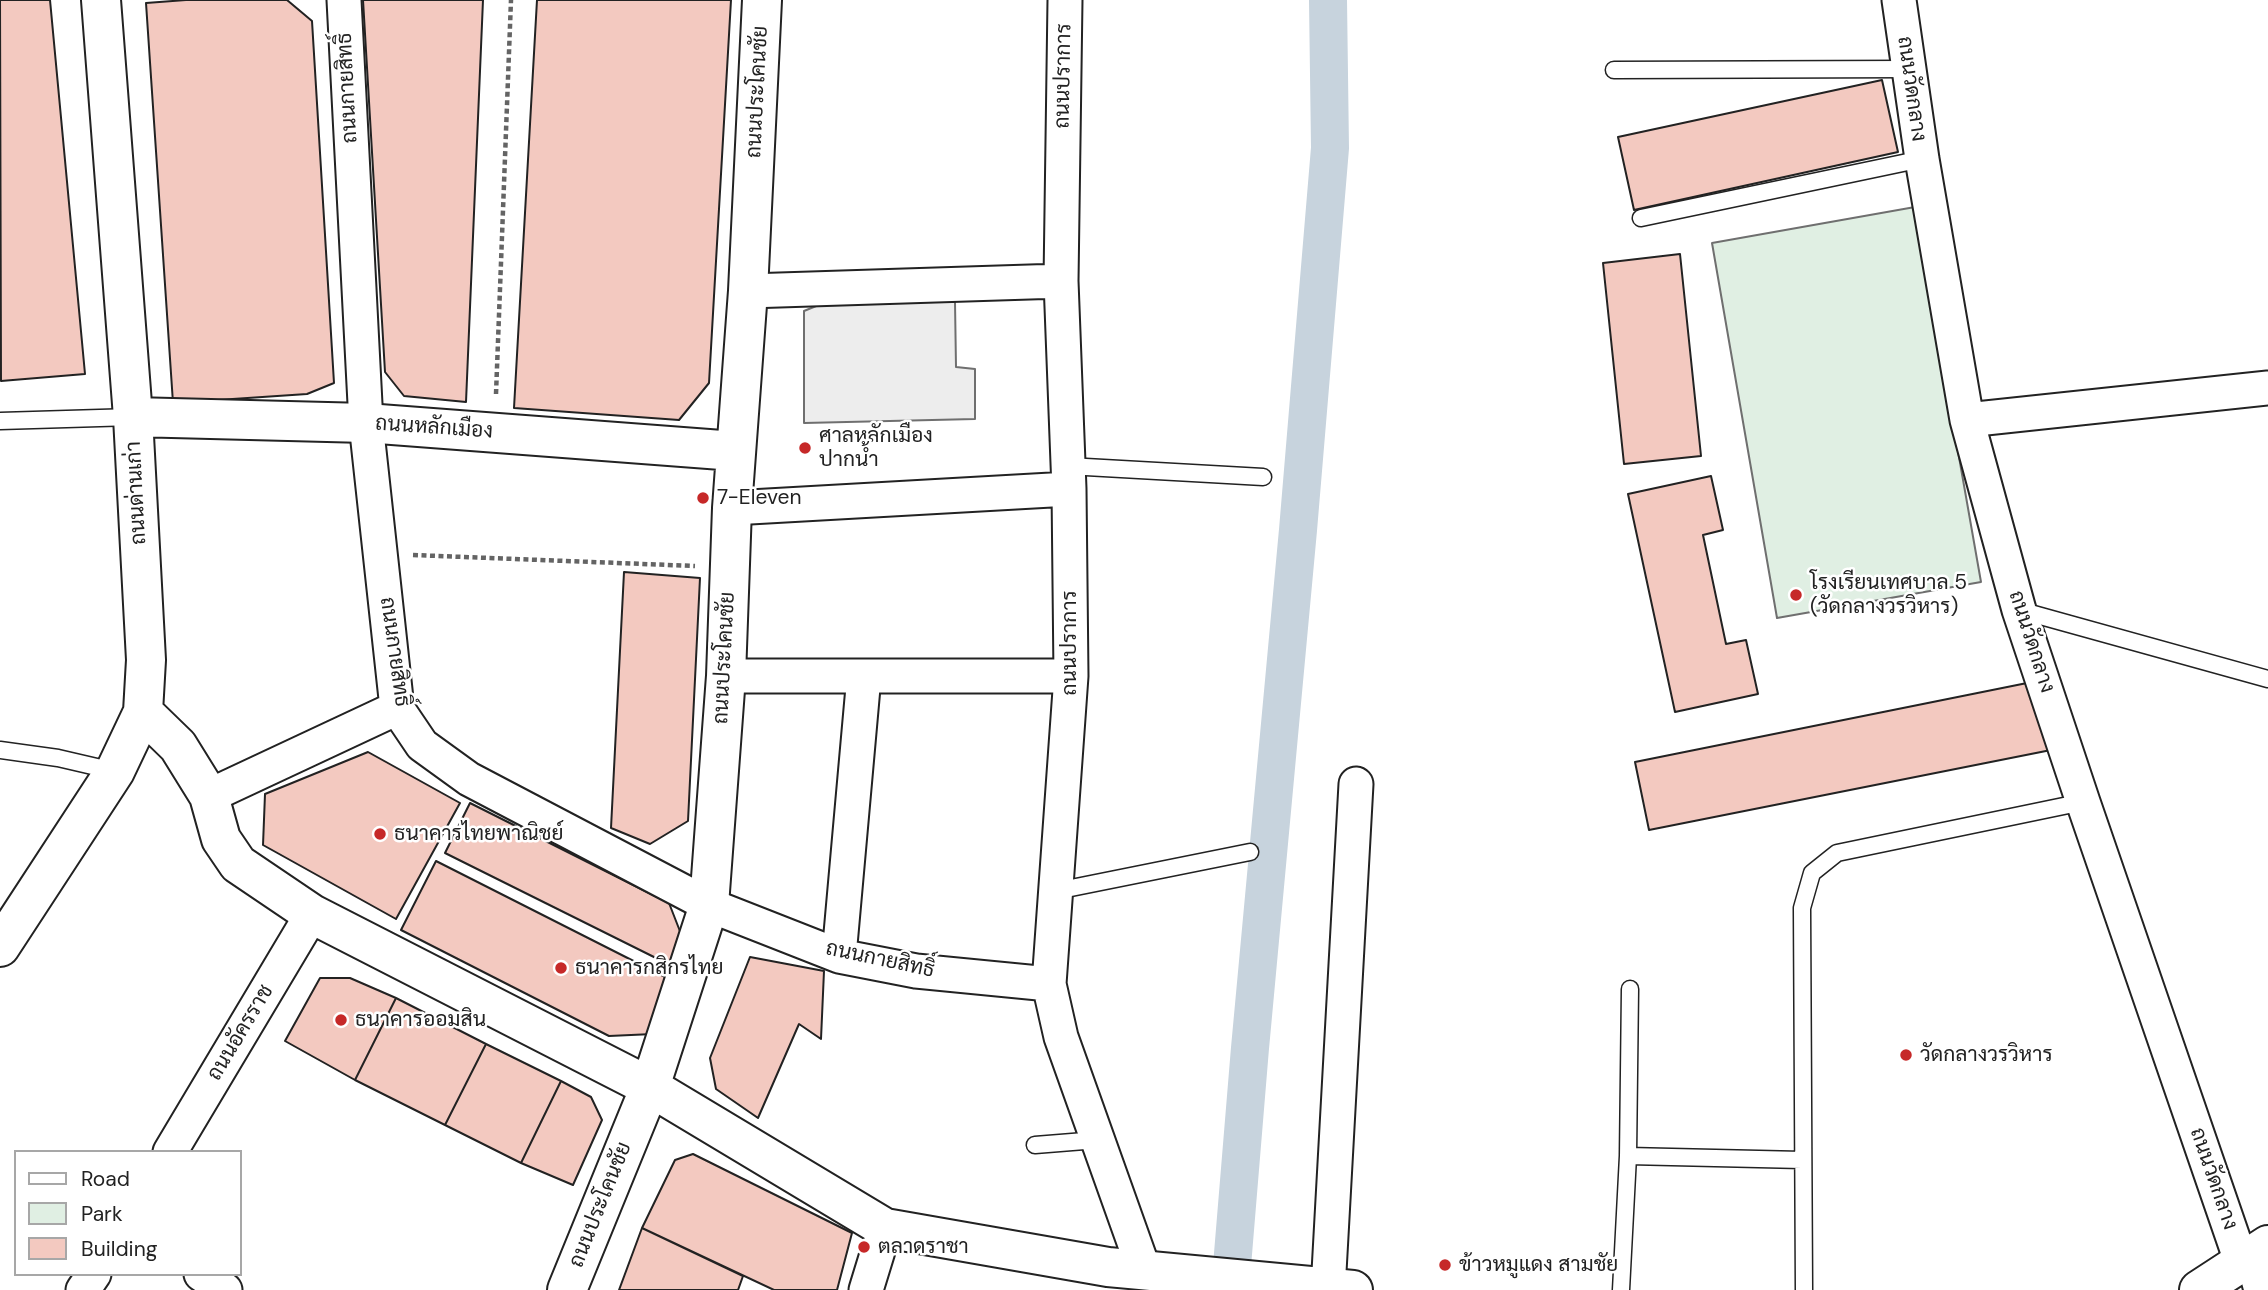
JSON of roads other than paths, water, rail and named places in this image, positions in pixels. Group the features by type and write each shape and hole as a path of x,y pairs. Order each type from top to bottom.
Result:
{"main road":[{"name":"ถนนด่านเก่า","path":"0,947 115,771 143,712 146,660 132,417 101,0"},
{"name":"ถนนประโคนชัย","path":"567,1290 650,1087 709,905 726,676 735,451 748,291 762,0"},
{"name":"ถนนหลักเมือง","path":"132,417 366,423 735,451"},
{"path":"143,712 178,746 209,796 221,839 238,864 312,914 650,1087 885,1228 1119,1275 1195,1275 1336,1289"},
{"path":"2199,1290 2256,1264"}],"street":[{"name":"ถนนกายสิทธิ์","path":"344,0 366,423 397,708 422,745 469,779 709,905 839,956 916,971 1049,984"},
{"name":"ถนนปราการ","path":"1065,0 1061,281 1071,676 1049,984 1061,1037 1097,1140 1119,1275"},
{"name":"ถนนวัดกลาง","path":"1899,0 1922,159 1967,420 2019,610 2083,802 2256,1264"},
{"path":"748,291 1061,281"},
{"path":"1967,420 2268,388"},
{"path":"732,508 1068,477"},
{"path":"726,676 1071,676"},
{"path":"839,956 864,676"},
{"path":"209,796 397,708"},
{"path":"1336,1289 1356,784"},
{"name":"ถนนอัครราช","path":"171,1150 312,914"},
{"path":"866,1290 885,1228"},
{"path":"204,1276 225,1290"}],"lane":[{"path":"1614,70 1908,69"},
{"path":"1641,218 1922,159"},
{"path":"0,421 132,417"},
{"path":"1068,477 1263,477"},
{"path":"2019,610 2268,679"},
{"path":"0,750 58,758 115,771"},
{"path":"1804,1290 1802,908 1812,873 1837,853 2083,802"},
{"path":"1056,891 1250,852"},
{"path":"1621,1290 1628,1156 1630,989"},
{"path":"1035,1145 1097,1140"},
{"path":"1628,1156 1802,1160"}],"waterway":[{"path":"1230,1290 1330,148 1328,0"}],"place":[{"name":"ศาลหลักเมือง ปากน้ำ","path":"805,448"},
{"name":"7-Eleven","path":"703,498"},
{"name":"โรงเรียนเทศบาล 5 (วัดกลางวรวิหาร)","path":"1796,595"},
{"name":"ธนาคารไทยพาณิชย์","path":"380,834"},
{"name":"ธนาคารกสิกรไทย","path":"561,968"},
{"name":"ธนาคารออมสิน","path":"341,1020"},
{"name":"วัดกลางวรวิหาร","path":"1906,1055"},
{"name":"ตลาดราชา","path":"864,1247"},
{"name":"ข้าวหมูแดง สามชัย","path":"1445,1265"}]}
